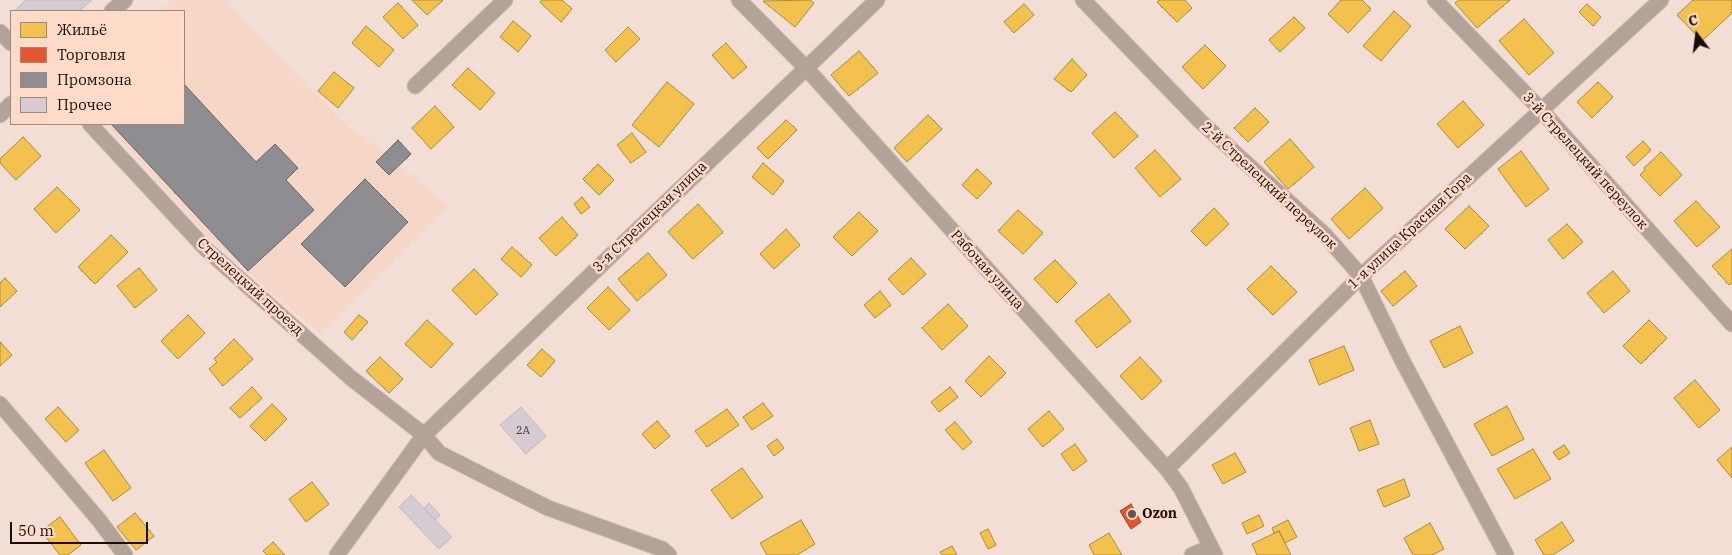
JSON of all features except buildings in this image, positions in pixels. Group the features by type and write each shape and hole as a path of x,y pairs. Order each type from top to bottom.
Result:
{"street":[{"path":"113,10 125,0"},
{"path":"415,86 505,0"},
{"name":"Рабочая улица","path":"739,0 806,68 1166,469 1181,488 1213,551"},
{"name":"3-я Стрелецкая улица","path":"337,555 424,435 877,0"},
{"name":"2-й Стрелецкий переулок","path":"1083,0 1200,121 1325,235 1361,276 1402,360 1506,555"},
{"name":"3-й Стрелецкий переулок","path":"1435,0 1542,111 1732,324"},
{"name":"1-я улица Красная Гора","path":"1166,469 1361,276 1542,111 1660,0"},
{"path":"0,32 10,42"},
{"path":"0,115 10,105"},
{"name":"Стрелецкий проезд","path":"91,125 206,249 351,378 424,435"},
{"path":"0,404 99,520 125,555"},
{"path":"424,435 439,453 548,508 662,549 669,555"},
{"path":"1192,555 1213,551"}],"shaded area":[{"path":"173,0 225,0 348,127 373,144 448,206 320,333 209,238 106,125 185,125 185,10 162,10"}],"place":[{"name":"Ozon","path":"1132,514"}]}
